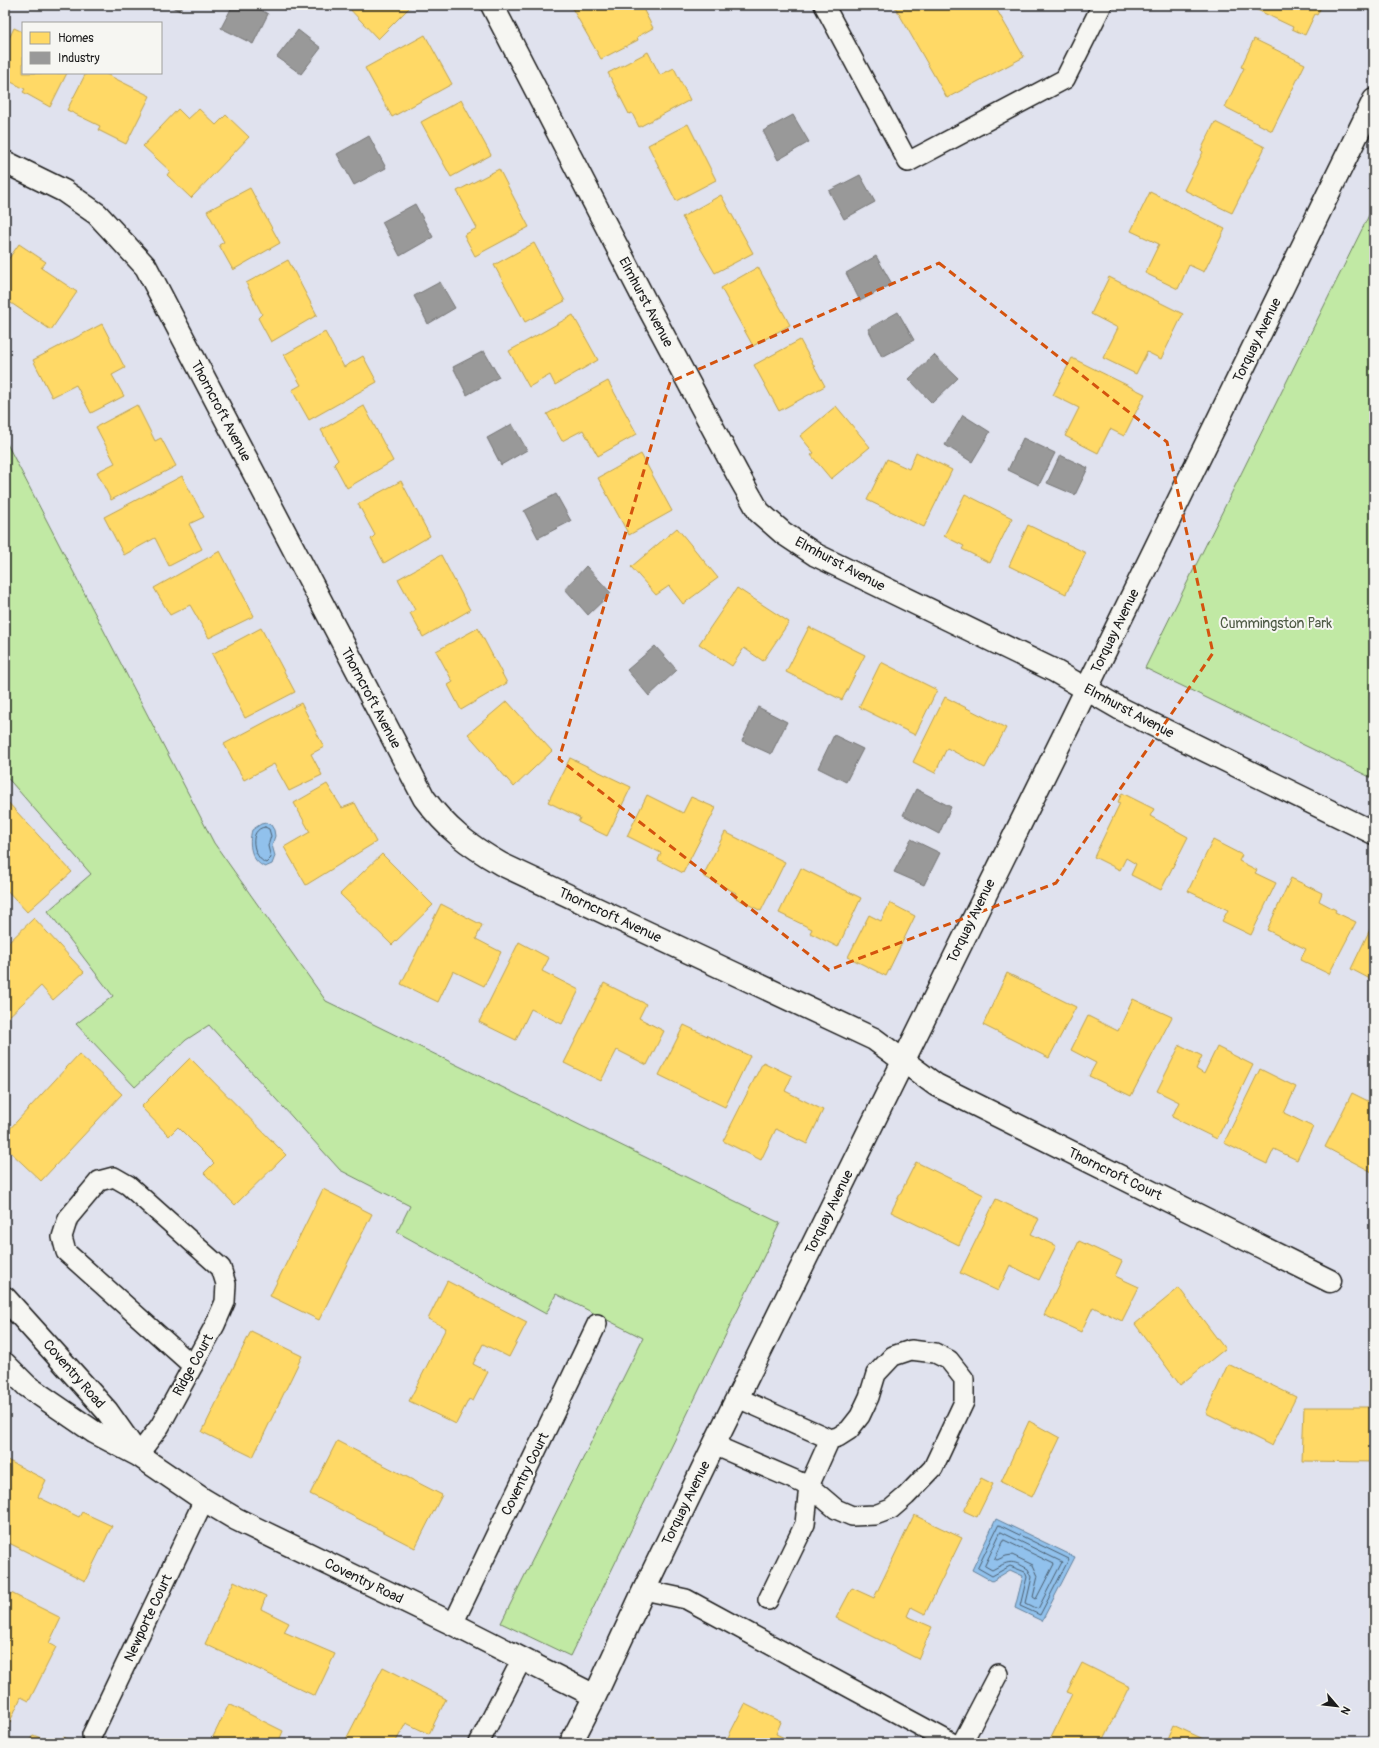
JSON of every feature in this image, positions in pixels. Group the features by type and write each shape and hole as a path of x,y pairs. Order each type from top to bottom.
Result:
{"street":[{"name":"Elmhurst Avenue","path":"492,5 660,329 759,512 783,533 816,555 1053,670 1087,688 1119,708 1374,833"},
{"name":"Torquay Avenue","path":"571,1743 595,1696 714,1445 1087,688 1374,100"},
{"name":"Thorncroft Avenue","path":"5,162 64,191 97,214 146,268 424,798 440,819 463,840 501,864 874,1040 902,1061"},
{"name":"Thorncroft Court","path":"902,1061 936,1085 1330,1281"},
{"name":"Coventry Road","path":"5,1298 106,1411 138,1455"},
{"name":"Coventry Road","path":"5,1364 27,1386 94,1432 138,1455 204,1500 236,1519 453,1624 595,1696"}],"lane":[{"path":"824,5 908,162 1065,79 1102,5"},
{"name":"Ridge Court","path":"138,1455 160,1426 193,1366 215,1325 225,1302 226,1284 221,1268 128,1185 114,1177 99,1181 68,1218 62,1237 66,1252 193,1366"},
{"name":"Coventry Court","path":"453,1624 597,1324"},
{"path":"714,1445 809,1486 836,1509 852,1516 875,1515 891,1509 933,1468 964,1402 964,1379 949,1360 935,1353 911,1350 893,1356 876,1374 869,1397 860,1416 849,1430 838,1437 830,1439 738,1398"},
{"path":"768,1600 805,1524 809,1486 830,1439"},
{"name":"Newporte Court","path":"92,1736 204,1500"},
{"path":"644,1590 686,1599 952,1743"},
{"path":"479,1743 522,1659"},
{"path":"962,1743 998,1674"}],"highlighted area":[{"path":"939,263 1167,442 1213,653 1056,883 829,970 559,759 670,382"}],"green space":[{"name":"Cummingston Park","path":"1374,205 1374,779 1145,668"},
{"path":"5,440 214,843 326,1001 780,1223 570,1656 501,1623 643,1338 556,1294 546,1314 397,1232 410,1206 340,1170 209,1025 186,1040 135,1087 76,1024 113,996 48,911 91,874 5,775"}],"water":[{"path":"266,823 271,825 274,830 275,836 272,845 275,856 272,864 265,867 256,861 252,852 250,841 252,830 261,824"},
{"path":"996,1519 1075,1557 1042,1621 1015,1608 1023,1576 1010,1570 992,1581 972,1570"}],"building: Homes":[{"path":"346,5 408,5 410,7 378,39"},
{"path":"576,5 620,5 623,10 631,5 641,5 653,28 637,37 638,40 601,59 572,8"},
{"path":"894,5 994,5 1024,57 947,98"},
{"path":"1253,5 1322,5 1317,15 1315,14 1305,35 1292,29 1293,27 1251,7"},
{"path":"14,28 22,32 22,74 66,74 50,107 23,92 25,89 5,79 5,47"},
{"path":"425,35 452,84 392,117 365,68"},
{"path":"1254,39 1305,64 1272,131 1225,107 1244,68 1241,67"},
{"path":"648,52 660,75 674,68 690,100 639,127 632,113 629,114 608,73"},
{"path":"85,74 106,74 150,96 126,144 98,130 100,126 67,110"},
{"path":"461,100 491,155 451,177 421,122"},
{"path":"178,109 188,119 199,109 216,125 226,115 249,137 191,198 167,175 170,171 143,146"},
{"path":"1215,122 1265,147 1232,213 1184,190 1203,152 1201,150"},
{"path":"688,124 716,180 676,201 648,145"},
{"path":"499,169 529,227 475,256 464,235 477,228 457,191"},
{"path":"250,188 280,243 233,270 219,245 224,242 207,211"},
{"path":"1150,192 1225,229 1204,272 1189,265 1178,289 1145,273 1159,244 1131,231"},
{"path":"721,195 753,253 715,273 682,217"},
{"path":"534,243 565,301 525,322 494,265"},
{"path":"19,244 46,262 41,268 77,292 51,330 5,299 5,264"},
{"path":"288,260 317,315 271,342 258,318 262,314 246,283"},
{"path":"758,267 790,325 753,346 721,288"},
{"path":"1109,277 1183,314 1161,359 1147,352 1136,374 1103,358 1118,328 1091,314"},
{"path":"573,315 598,360 555,385 550,375 529,387 509,351"},
{"path":"102,324 125,368 112,375 124,396 91,413 76,385 52,397 33,360"},
{"path":"325,332 344,367 363,356 377,382 309,420 292,390 301,385 284,355"},
{"path":"800,340 825,386 779,411 754,365"},
{"path":"1072,358 1145,394 1124,436 1110,429 1098,453 1065,436 1079,408 1053,395"},
{"path":"608,381 637,434 598,456 583,430 562,441 547,414"},
{"path":"137,405 155,441 161,438 176,466 111,500 97,472 115,463 96,427"},
{"path":"364,406 393,461 347,488 334,464 338,460 321,430"},
{"path":"836,406 870,447 831,479 811,455 814,453 800,436"},
{"path":"916,452 952,470 924,527 867,500 887,459 909,469"},
{"path":"641,454 672,511 629,535 598,478"},
{"path":"182,476 204,517 189,524 202,549 169,566 155,538 124,555 104,517"},
{"path":"401,481 430,536 384,563 371,539 375,535 358,504"},
{"path":"965,494 1012,518 990,563 962,549 964,546 944,536"},
{"path":"1028,525 1086,553 1066,594 1009,566"},
{"path":"677,528 718,578 683,604 669,586 656,595 631,567"},
{"path":"220,551 254,616 209,638 190,605 170,615 154,588"},
{"path":"441,555 470,610 423,637 410,613 415,610 398,579"},
{"path":"737,588 789,622 763,661 744,648 732,666 699,644"},
{"path":"809,627 865,655 842,700 786,672"},
{"path":"261,628 295,692 245,718 212,654"},
{"path":"478,628 507,683 461,710 448,685 453,682 436,651"},
{"path":"881,662 937,690 915,735 859,707"},
{"path":"945,697 1006,728 985,768 947,748 935,773 913,762"},
{"path":"507,701 552,751 514,787 468,734"},
{"path":"301,703 324,747 311,754 322,775 289,791 274,764 244,780 224,744"},
{"path":"570,758 631,787 607,836 578,822 580,818 548,802"},
{"path":"327,784 342,808 355,803 376,842 306,885 284,847 310,832 294,803"},
{"path":"1122,793 1154,809 1150,816 1188,837 1161,890 1131,875 1136,864 1126,858 1120,870 1094,857 1120,803 1118,802"},
{"path":"647,795 683,813 691,797 716,808 683,873 658,860 661,853 627,836"},
{"path":"5,799 72,872 27,912 5,888"},
{"path":"725,832 785,862 761,911 734,897 736,893 703,876"},
{"path":"1213,840 1242,855 1239,861 1257,870 1255,873 1276,883 1251,935 1222,921 1228,910 1188,891"},
{"path":"382,854 433,905 392,945 340,894"},
{"path":"801,868 861,898 838,947 810,933 812,929 779,913"},
{"path":"1291,878 1322,893 1319,901 1336,910 1335,912 1356,922 1329,974 1300,960 1306,949 1267,930"},
{"path":"890,903 915,916 886,976 848,957 869,915 881,921"},
{"path":"441,904 482,925 476,939 501,952 484,986 453,971 438,1002 401,984"},
{"path":"34,918 84,972 53,1000 41,986 5,1020 5,946"},
{"path":"1374,921 1374,981 1351,969"},
{"path":"519,942 549,958 542,971 579,990 562,1024 531,1009 516,1040 479,1022"},
{"path":"1007,973 1076,1007 1049,1058 983,1025"},
{"path":"604,983 646,1004 639,1018 664,1031 647,1065 617,1050 601,1081 564,1063"},
{"path":"1133,999 1172,1017 1131,1096 1089,1076 1096,1063 1071,1050 1088,1016 1118,1031"},
{"path":"684,1025 750,1056 725,1107 659,1075"},
{"path":"1180,1045 1202,1056 1196,1069 1204,1074 1217,1047 1253,1065 1217,1139 1172,1117 1179,1102 1157,1091"},
{"path":"79,1054 122,1094 41,1181 5,1147 5,1134"},
{"path":"190,1058 286,1155 235,1205 204,1173 214,1163 178,1127 169,1136 141,1107"},
{"path":"763,1062 792,1076 785,1091 823,1110 807,1144 776,1129 761,1160 723,1141"},
{"path":"1260,1069 1296,1087 1284,1113 1313,1127 1297,1160 1274,1149 1267,1164 1224,1143"},
{"path":"1352,1093 1374,1104 1374,1173 1325,1147"},
{"path":"916,1162 984,1195 959,1245 891,1212"},
{"path":"323,1189 372,1214 319,1320 270,1296"},
{"path":"996,1199 1039,1219 1031,1234 1056,1246 1039,1280 1010,1265 998,1291 960,1273"},
{"path":"1079,1241 1122,1261 1115,1276 1139,1287 1122,1321 1093,1307 1081,1332 1044,1315"},
{"path":"447,1281 527,1322 509,1357 483,1344 473,1364 488,1372 473,1401 469,1399 456,1424 409,1401 446,1328 428,1319"},
{"path":"1179,1288 1225,1349 1180,1385 1135,1324"},
{"path":"251,1331 302,1356 253,1457 202,1432"},
{"path":"1228,1364 1296,1397 1272,1446 1206,1413"},
{"path":"1304,1407 1374,1407 1374,1462 1302,1461"},
{"path":"1029,1421 1060,1438 1032,1497 1001,1482"},
{"path":"337,1441 442,1495 415,1548 310,1494"},
{"path":"7,1460 46,1480 38,1497 79,1517 82,1512 112,1526 85,1581 5,1541 5,1463"},
{"path":"981,1478 993,1484 977,1517 964,1511"},
{"path":"914,1515 962,1538 925,1614 911,1607 907,1616 932,1627 918,1659 836,1618 852,1588 874,1598"},
{"path":"234,1581 266,1596 261,1609 289,1623 284,1632 335,1654 315,1696 205,1644"},
{"path":"11,1593 61,1618 49,1643 56,1647 29,1701 21,1697 9,1724 5,1722 5,1606"},
{"path":"1082,1663 1130,1687 1102,1743 1048,1743 1072,1694 1067,1692"},
{"path":"383,1667 446,1699 429,1734 406,1723 395,1743 344,1743"},
{"path":"229,1704 283,1731 278,1743 210,1743"},
{"path":"745,1704 781,1722 776,1734 795,1743 725,1743"},
{"path":"1173,1725 1212,1743 1165,1743"},
{"path":"33,1735 54,1743 29,1743"},
{"path":"63,1737 76,1743 60,1743"},
{"path":"653,1737 665,1743 650,1743"}],"building: Industry":[{"path":"168,5 183,5 180,11"},
{"path":"233,5 252,5 268,14 253,44 221,28"},
{"path":"298,30 321,48 301,74 277,57"},
{"path":"793,115 809,142 778,160 763,131"},
{"path":"369,136 386,168 354,185 337,154"},
{"path":"860,175 875,202 844,219 829,191"},
{"path":"415,204 433,237 400,256 382,222"},
{"path":"876,256 892,284 860,301 846,273"},
{"path":"440,282 455,308 428,324 414,296"},
{"path":"898,312 914,340 882,357 868,329"},
{"path":"484,351 499,377 467,395 453,367"},
{"path":"934,355 958,378 932,403 909,379"},
{"path":"963,415 990,432 972,462 945,445"},
{"path":"512,424 527,450 501,465 487,438"},
{"path":"1023,438 1055,453 1039,485 1008,470"},
{"path":"1060,455 1088,468 1075,495 1047,483"},
{"path":"556,494 571,521 538,538 524,511"},
{"path":"586,566 611,593 588,615 565,589"},
{"path":"655,646 677,670 649,696 627,670"},
{"path":"758,707 787,722 771,754 742,741"},
{"path":"834,735 863,749 846,782 818,768"},
{"path":"916,789 951,807 939,834 903,815"},
{"path":"911,839 940,853 924,885 894,872"}]}
